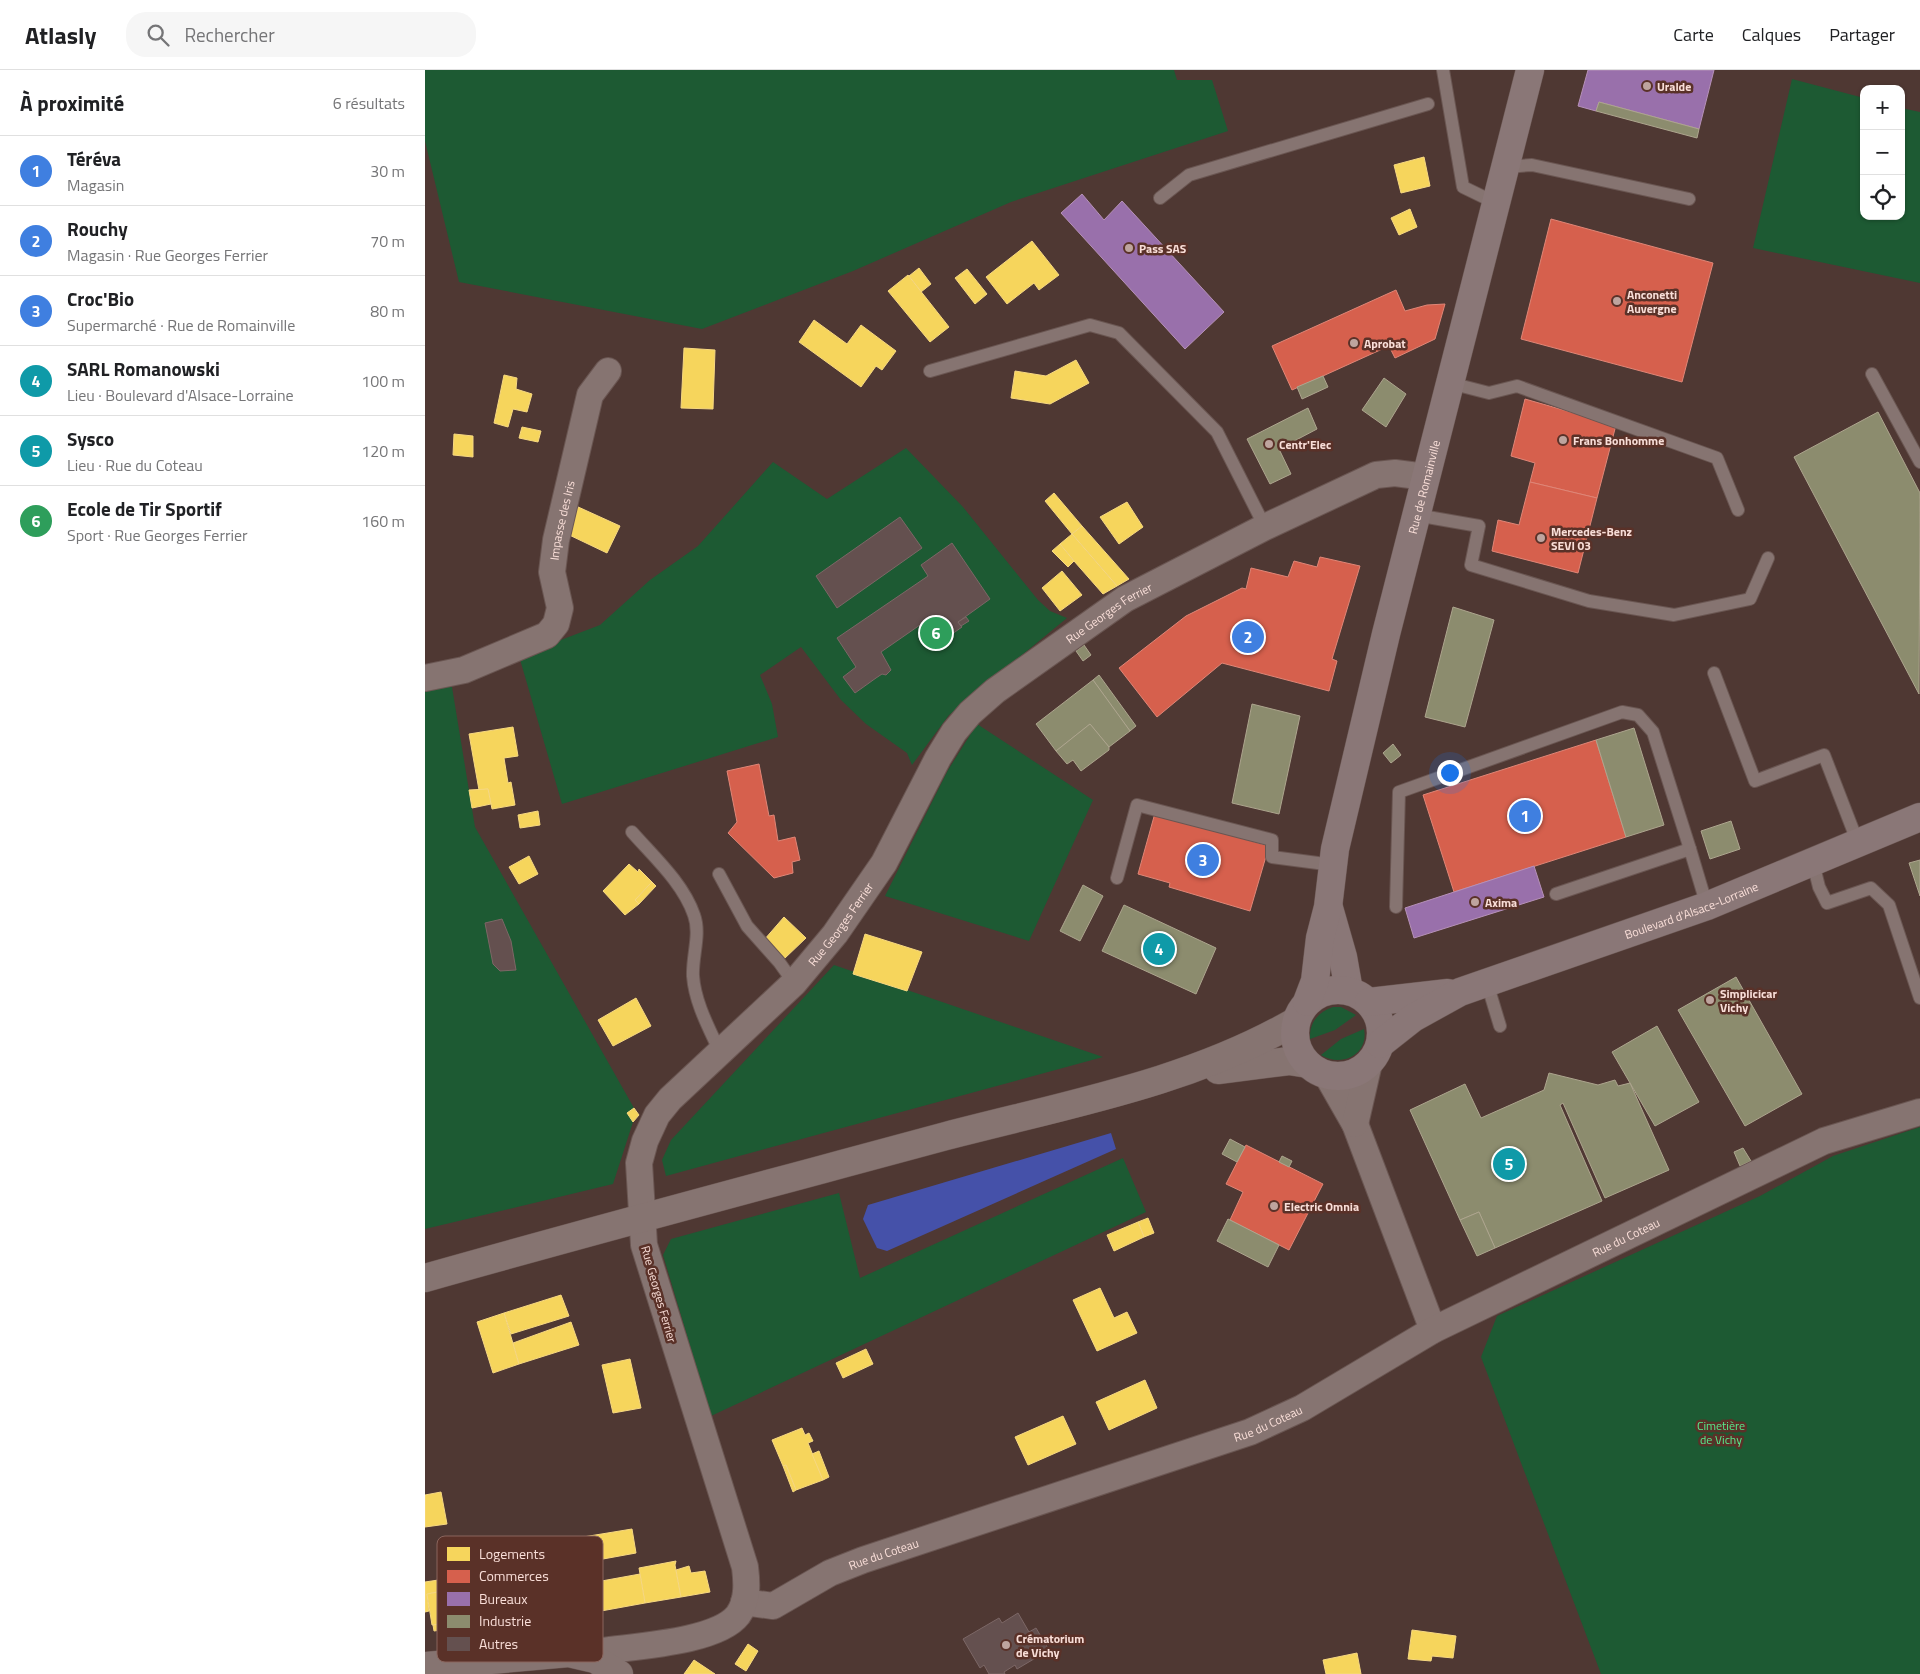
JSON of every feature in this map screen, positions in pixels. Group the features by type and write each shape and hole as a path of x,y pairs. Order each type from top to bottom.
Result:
{"main road":[{"name":"Rue de Romainville","path":"1302,1012 1315,981 1320,938 1328,907 1333,865 1346,802 1416,515 1530,70"},
{"name":"Boulevard d'Alsace-Lorraine","path":"1375,1054 1413,1018 1460,992 1707,906 1920,817"},
{"name":"Rue de Romainville","path":"1328,907 1343,957 1359,996"},
{"path":"1327,991 1359,996 1380,1021 1375,1054 1350,1074 1317,1069 1296,1044 1302,1012 1327,991"},
{"name":"Boulevard d'Alsace-Lorraine","path":"1359,996 1460,992"}],"street":[{"name":"Impasse des Iris","path":"425,678 464,670 547,635 556,624 559,608 553,572 556,540 590,395 608,371"},
{"name":"Rue Georges Ferrier","path":"744,1602 747,1586 745,1567 644,1244 639,1163 645,1141 653,1123 670,1099 794,984 835,934 867,891 884,863 938,758 970,713 1003,685 1125,599 1265,527 1376,475 1395,473 1426,477"},
{"path":"1164,1079 1262,1041 1302,1012"},
{"path":"1355,1124 1375,1054"},
{"path":"425,1278 641,1217 1164,1079 1289,1061 1317,1069 1355,1124 1433,1330"},
{"name":"Rue du Coteau","path":"744,1602 773,1606 830,1573 863,1560 1250,1432 1301,1408 1433,1330 1824,1141 1920,1112"},
{"path":"603,1651 702,1636 718,1630 738,1614 744,1602"},
{"path":"425,1666 470,1667 503,1662"},
{"path":"600,1662 619,1674"}],"lane":[{"path":"1443,70 1463,187 1496,203"},
{"path":"1160,198 1189,175 1429,104"},
{"path":"1505,167 1532,165 1689,199"},
{"path":"930,371 1090,325 1119,333 1217,432 1265,527"},
{"path":"1872,374 1920,462"},
{"path":"1450,383 1489,393 1517,386 1717,458 1738,510"},
{"path":"1416,515 1479,526 1471,565 1589,601 1674,615 1750,599 1768,558"},
{"path":"1714,673 1755,781 1824,755 1858,844"},
{"path":"1396,907 1399,792 1622,712 1638,715 1653,732 1707,906"},
{"path":"1117,878 1137,805 1271,840 1272,857 1333,865"},
{"path":"632,832 685,893 695,916 697,937 693,977 703,1017 721,1052"},
{"path":"1556,894 1690,849"},
{"path":"1813,863 1819,887 1827,903 1871,888 1889,905 1920,998"},
{"path":"719,874 747,926 779,962 794,984"},
{"path":"1487,983 1500,1026"}],"green space":[{"path":"425,70 1174,70 1177,80 1212,80 1228,131 1011,202 853,271 702,329 459,282 425,141"},
{"path":"1792,79 1860,97 1860,220 1905,220 1905,109 1920,112 1920,283 1753,248"},
{"path":"906,448 963,507 1038,600 1050,611 1067,618 949,715 912,765 907,753 866,724 841,700 801,647 760,675 772,704 778,737 562,804 519,656 600,625 650,580 698,546 773,462 827,499"},
{"path":"451,681 475,827 634,1108 627,1113 633,1122 613,1184 425,1229 425,686"},
{"path":"977,724 1093,800 1029,941 885,896 948,770"},
{"path":"834,965 1103,1057 666,1176 662,1160 671,1140"},
{"path":"1333,1007 1341,1007 1356,1015 1335,1030 1310,1039 1311,1028 1315,1019"},
{"path":"1364,1029 1362,1045 1358,1052 1352,1056 1337,1060 1321,1055 1341,1039"},
{"name":"Cimetière de Vichy","path":"1920,1127 1920,1674 1601,1674 1481,1357 1497,1316 1760,1196 1833,1156"},
{"path":"1123,1158 1146,1212 711,1416 663,1255 671,1239 839,1193 860,1278"}],"water":[{"path":"1111,1133 1116,1149 887,1251 877,1248 863,1219 868,1205"}],"building: Logements":[{"path":"1424,157 1430,186 1401,193 1394,165"},
{"path":"1410,209 1417,227 1399,235 1391,218"},
{"path":"1032,241 1059,275 1039,290 1034,283 1007,304 986,277"},
{"path":"919,268 931,284 921,292 909,276"},
{"path":"967,269 987,294 975,304 955,278"},
{"path":"908,275 949,327 930,342 888,291"},
{"path":"814,320 847,344 861,325 896,351 882,370 876,366 861,387 799,342"},
{"path":"684,348 715,350 713,409 681,408"},
{"path":"1076,360 1089,383 1050,404 1011,398 1015,371 1046,376"},
{"path":"504,375 517,378 516,389 532,394 527,412 513,409 508,427 494,423"},
{"path":"522,427 541,431 538,442 519,438"},
{"path":"454,434 473,436 473,457 453,455"},
{"path":"1054,493 1082,526 1072,534 1045,501"},
{"path":"1127,502 1143,527 1119,544 1100,517"},
{"path":"576,506 620,526 607,553 563,532"},
{"path":"1082,526 1129,579 1117,586 1072,534"},
{"path":"1072,534 1117,586 1103,594 1074,561 1060,544"},
{"path":"1060,544 1074,561 1068,567 1052,551"},
{"path":"1062,571 1082,595 1060,611 1042,588"},
{"path":"513,727 518,756 504,758 508,783 511,782 515,805 492,809 488,789 479,790 469,734"},
{"path":"488,789 491,804 472,808 469,790"},
{"path":"538,811 540,825 520,828 518,815"},
{"path":"529,856 538,874 519,884 509,867"},
{"path":"629,864 638,872 639,869 652,882 635,900 639,904 625,915 603,891"},
{"path":"652,882 656,886 639,904 635,900"},
{"path":"784,917 806,938 784,959 764,940"},
{"path":"865,934 922,952 907,991 853,974"},
{"path":"636,998 651,1026 613,1046 598,1020"},
{"path":"634,1108 639,1115 633,1122 627,1113"},
{"path":"1148,1218 1154,1233 1144,1237 1138,1222"},
{"path":"1138,1222 1144,1237 1114,1251 1107,1235"},
{"path":"1100,1288 1114,1318 1127,1312 1137,1333 1097,1351 1073,1300"},
{"path":"561,1295 569,1316 511,1334 504,1313"},
{"path":"504,1313 519,1364 493,1373 477,1322"},
{"path":"571,1322 579,1345 519,1364 513,1343"},
{"path":"866,1349 873,1364 843,1378 836,1363"},
{"path":"630,1359 641,1408 613,1413 602,1365"},
{"path":"1145,1380 1157,1408 1109,1430 1096,1402"},
{"path":"1063,1416 1076,1444 1028,1465 1015,1437"},
{"path":"802,1428 805,1435 809,1433 813,1441 808,1443 823,1480 796,1490 786,1465 783,1466 772,1440"},
{"path":"819,1451 829,1477 823,1480 812,1454"},
{"path":"786,1465 796,1490 793,1492 783,1466"},
{"path":"441,1492 447,1524 425,1527 425,1495"},
{"path":"632,1529 636,1553 603,1559 603,1536 589,1536"},
{"path":"676,1561 675,1565 681,1597 645,1603 639,1568"},
{"path":"689,1566 691,1573 705,1571 710,1592 681,1597 676,1570"},
{"path":"640,1574 645,1603 603,1611 603,1581"},
{"path":"437,1580 437,1592 427,1594 429,1611 425,1612 425,1582"},
{"path":"437,1592 437,1624 432,1625 427,1594"},
{"path":"437,1624 437,1631 434,1631 433,1625"},
{"path":"1412,1630 1456,1636 1453,1658 1432,1656 1431,1661 1408,1659"},
{"path":"748,1644 758,1651 746,1671 735,1664"},
{"path":"1357,1653 1361,1674 1326,1674 1323,1660"},
{"path":"694,1660 715,1674 684,1674"}],"building: Commerces":[{"name":"Anconetti Auvergne","path":"1551,219 1713,263 1682,382 1521,339"},
{"name":"Aprobat","path":"1396,290 1405,311 1427,305 1445,304 1435,339 1395,358 1389,346 1292,390 1272,346"},
{"name":"Frans Bonhomme","path":"1525,399 1616,425 1597,498 1530,482 1535,463 1511,456"},
{"name":"Mercedes-Benz SEVI 03","path":"1530,482 1597,498 1578,573 1492,551 1498,520 1519,525"},
{"path":"1320,557 1360,566 1332,659 1337,661 1329,691 1222,663 1157,717 1119,668 1186,616 1242,588 1246,589 1251,568 1288,577 1294,561 1317,567"},
{"path":"1596,740 1626,837 1454,892 1423,795"},
{"path":"759,764 769,816 774,815 778,841 795,837 800,860 792,862 793,873 774,878 728,833 737,822 727,771"},
{"path":"1155,813 1269,846 1250,911 1169,887 1170,883 1138,874"},
{"name":"Electric Omnia","path":"1246,1145 1323,1184 1289,1250 1230,1220 1243,1192 1226,1184"}],"building: Bureaux":[{"name":"Uralde","path":"1588,70 1714,70 1699,129 1599,102 1596,111 1578,106"},
{"name":"Pass SAS","path":"1082,194 1104,220 1122,201 1224,312 1185,349 1061,213"},
{"name":"Axima","path":"1534,866 1544,897 1414,938 1405,908"}],"building: Industrie":[{"path":"1599,102 1699,129 1697,138 1596,111"},
{"path":"1323,376 1328,387 1302,399 1297,387"},
{"path":"1384,378 1406,394 1386,427 1362,410"},
{"name":"Centr'Elec","path":"1308,408 1317,429 1279,449 1291,474 1270,484 1247,439"},
{"path":"1878,412 1920,493 1919,694 1794,457"},
{"path":"1453,607 1494,620 1465,727 1425,717"},
{"path":"1084,645 1091,655 1083,661 1076,651"},
{"path":"1099,675 1136,726 1130,731 1093,680"},
{"path":"1093,680 1130,731 1109,747 1090,724 1056,751 1036,724"},
{"path":"1252,704 1300,716 1279,814 1232,803"},
{"path":"1090,724 1109,747 1109,750 1081,771 1073,760 1067,764 1056,751"},
{"path":"1634,728 1664,825 1626,837 1596,740"},
{"path":"1393,744 1401,755 1391,763 1383,753"},
{"path":"1731,821 1740,849 1710,859 1701,831"},
{"path":"1920,860 1920,896 1909,863"},
{"path":"1083,885 1103,896 1080,941 1060,931"},
{"path":"1124,905 1216,948 1196,994 1102,951"},
{"path":"1736,977 1802,1094 1745,1126 1678,1010"},
{"path":"1657,1026 1699,1102 1655,1126 1612,1052"},
{"path":"1549,1073 1598,1085 1615,1080 1618,1086 1630,1083 1669,1170 1605,1198 1563,1103 1560,1105 1602,1201 1495,1248 1479,1212 1460,1220 1410,1110 1465,1084 1481,1118 1544,1090"},
{"path":"1230,1139 1245,1147 1237,1162 1222,1154"},
{"path":"1743,1148 1751,1161 1740,1166 1734,1152"},
{"path":"1282,1156 1292,1161 1289,1167 1279,1162"},
{"path":"1479,1212 1495,1248 1477,1256 1460,1220"},
{"path":"1228,1219 1279,1245 1268,1267 1217,1241"}],"building: Autres":[{"path":"900,517 922,548 837,608 816,576"},
{"path":"952,543 990,599 958,622 962,627 945,639 930,618 881,652 891,670 886,675 882,674 855,693 843,677 856,667 837,638 928,576 921,565"},
{"path":"966,617 969,621 961,626 958,622"},
{"path":"502,919 511,941 516,970 500,971 493,964 485,923"},
{"name":"Crématorium de Vichy","path":"1018,1613 1029,1632 1036,1628 1049,1650 1017,1669 1015,1665 1004,1672 1005,1674 989,1674 984,1665 980,1668 963,1639 999,1618 1002,1623"}],"place":[{"name":"Uralde","path":"1647,86"},
{"name":"Pass SAS","path":"1129,248"},
{"name":"Anconetti Auvergne","path":"1617,301"},
{"name":"Aprobat","path":"1354,343"},
{"name":"Frans Bonhomme","path":"1563,440"},
{"name":"Centr'Elec","path":"1269,444"},
{"name":"Mercedes-Benz SEVI 03","path":"1541,538"},
{"name":"Ecole de Tir Sportif","path":"936,633"},
{"name":"Rouchy","path":"1248,637"},
{"name":"Téréva","path":"1525,816"},
{"name":"Croc'Bio","path":"1203,860"},
{"name":"Axima","path":"1475,902"},
{"name":"SARL Romanowski","path":"1159,949"},
{"name":"Simplicicar Vichy","path":"1710,1000"},
{"name":"Sysco","path":"1509,1164"},
{"name":"Electric Omnia","path":"1274,1206"},
{"name":"Crématorium de Vichy","path":"1006,1645"}]}
